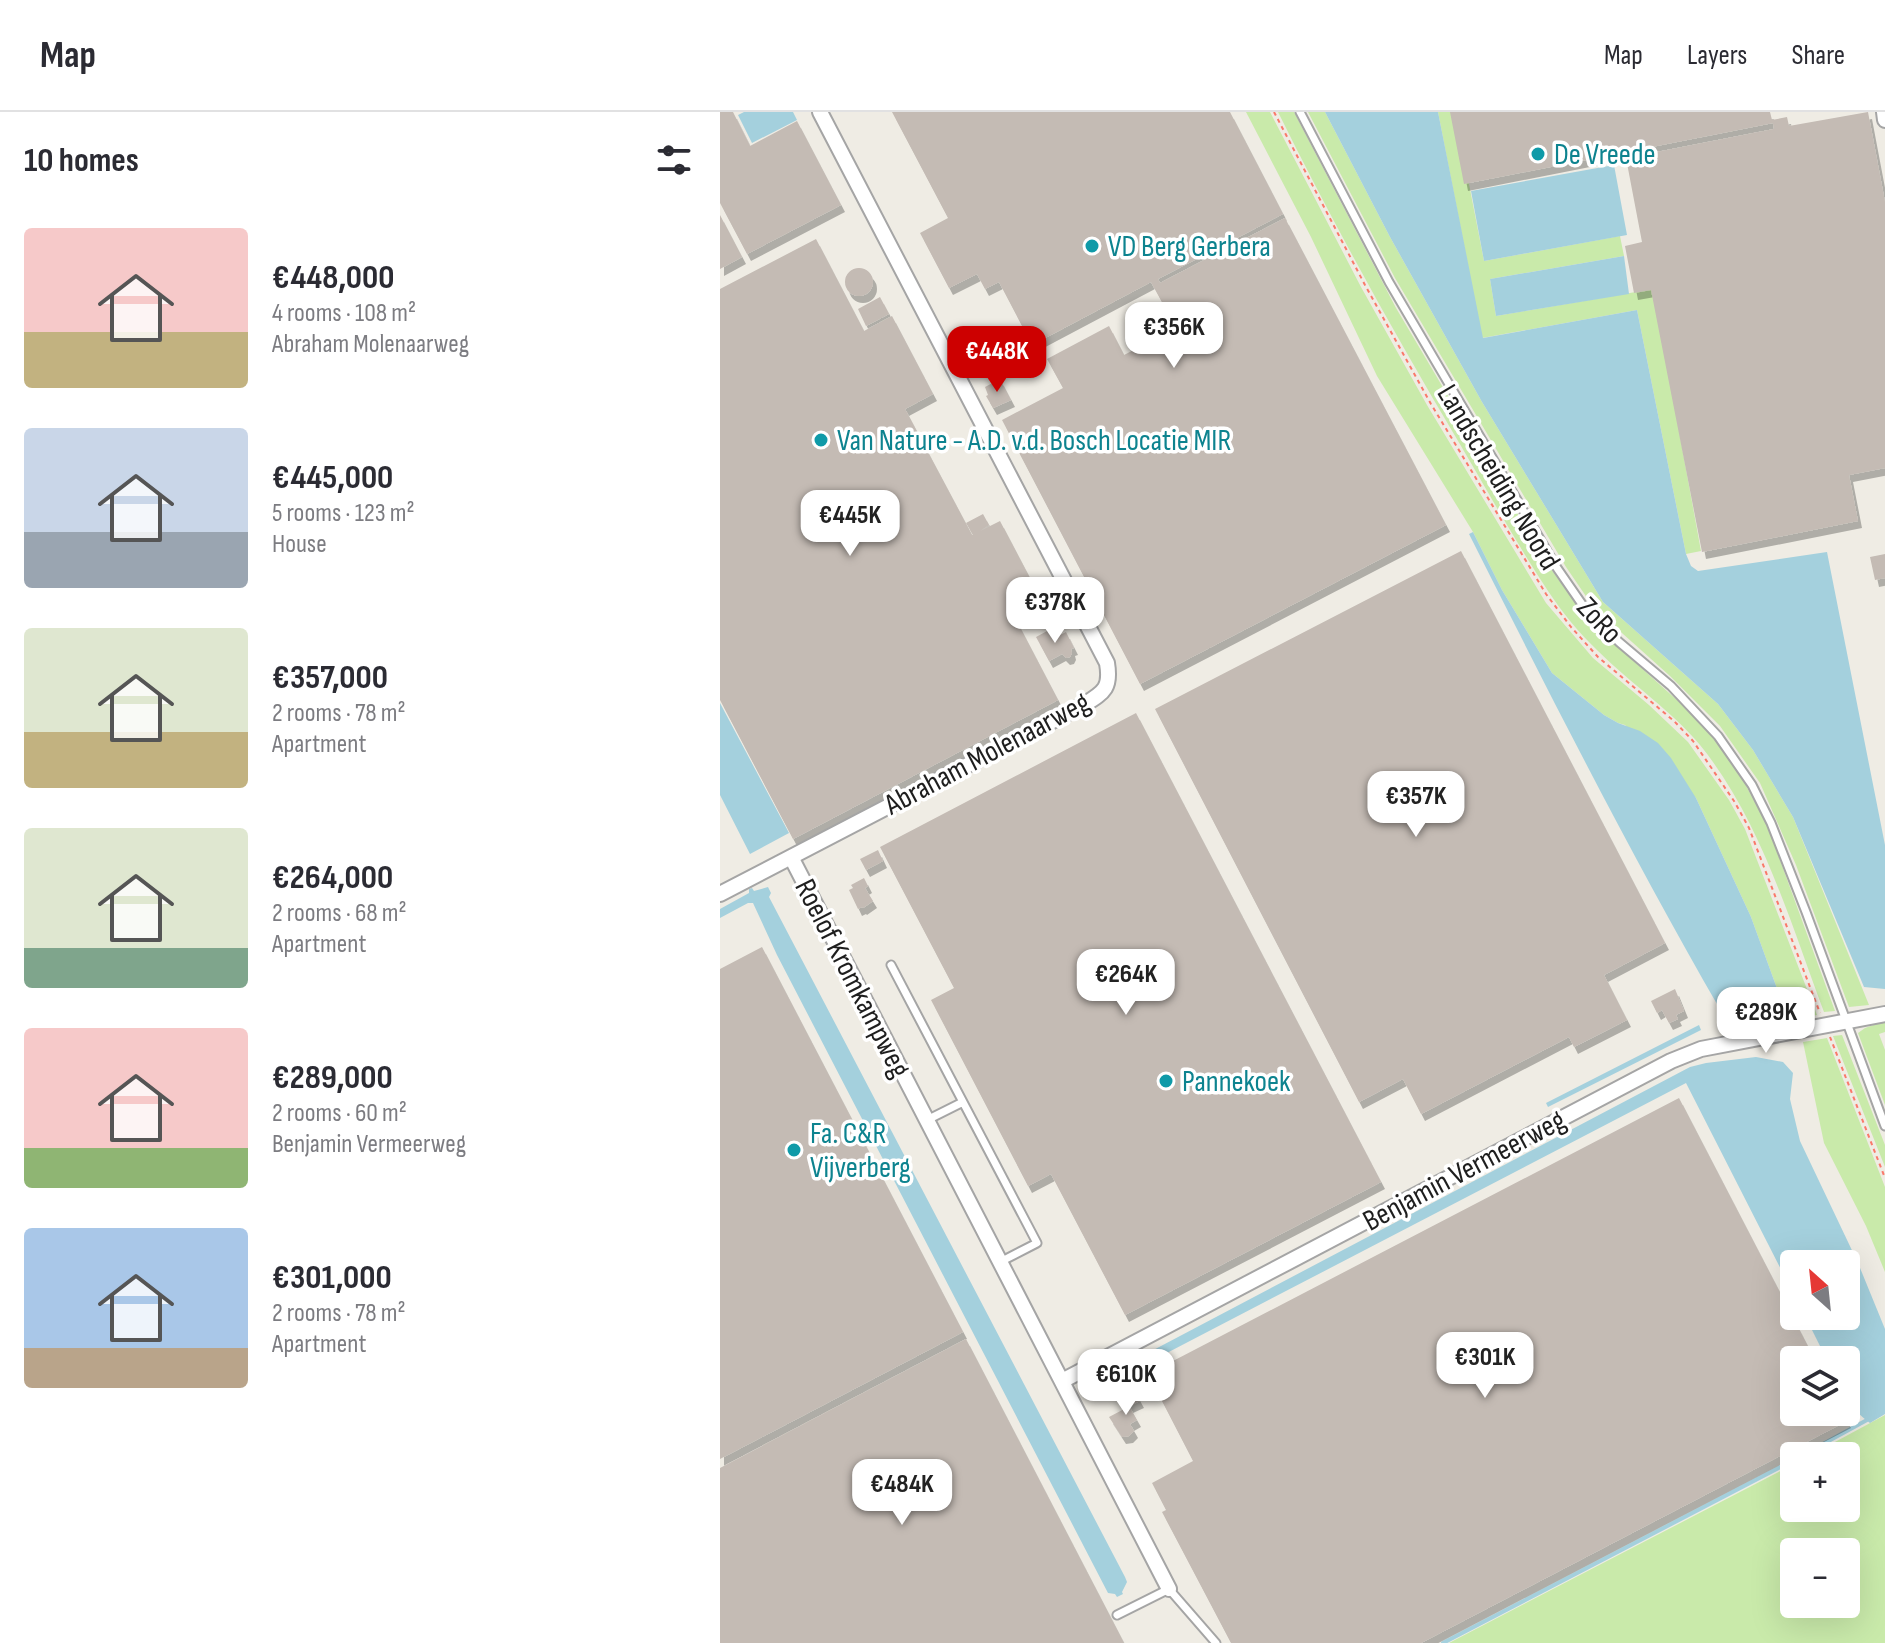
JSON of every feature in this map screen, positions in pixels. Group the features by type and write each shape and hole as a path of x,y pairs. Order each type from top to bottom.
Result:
{"street":[{"name":"Abraham Molenaarweg","path":"720,894 1085,704 1105,688 1109,678 1107,663 820,112"},
{"path":"1884,112 1885,120"},
{"name":"Roelof Kromkampweg","path":"791,857 1169,1589"},
{"name":"Benjamin Vermeerweg","path":"1062,1381 1671,1061 1701,1049 1885,1014"}],"lane":[{"name":"ZoRo","path":"1300,112 1389,282 1557,568 1586,610 1671,686 1718,736 1752,785 1788,865 1885,1126"},
{"path":"891,965 1037,1243 1000,1262"},
{"path":"927,1120 963,1102"},
{"path":"1117,1615 1169,1589"},
{"name":"Roelof Kromkampweg","path":"1169,1589 1216,1643"}],"path":[{"name":"Landscheiding Noord","path":"1274,112 1431,404 1546,594 1598,657 1693,741 1734,801 1749,828 1885,1178"}],"green space":[{"path":"1246,112 1270,112 1361,287 1427,405 1546,603 1593,658 1688,742 1729,800 1745,829 1817,1015 1792,1019 1779,994 1751,917 1696,798 1625,725 1604,715 1552,673 1502,590 1473,532 1377,376 1311,237"},
{"path":"1278,112 1294,112 1396,308 1548,565 1587,619 1698,719 1734,763 1768,827 1835,1011 1824,1012 1772,873 1721,774 1688,732 1584,637 1548,591 1389,322"},
{"path":"1308,112 1325,112 1482,402 1603,602 1718,704 1753,750 1793,817 1869,1005 1849,1007 1796,865 1760,783 1720,726 1594,608 1566,567 1395,278"},
{"path":"1438,112 1455,112 1484,261 1620,236 1624,256 1490,279 1496,316 1653,289 1701,551 1686,554 1637,310 1482,338"},
{"path":"1885,1021 1885,1032 1879,1034 1885,1050 1885,1105 1858,1033"},
{"path":"1842,1035 1885,1145 1885,1167 1833,1036"},
{"path":"1827,1038 1885,1187 1885,1272 1866,1226 1824,1143 1803,1042"},
{"path":"1885,1415 1885,1643 1449,1643 1780,1471 1780,1522 1860,1522 1860,1442 1835,1442"}],"water":[{"path":"744,112 793,112 797,120 752,143 738,115"},
{"path":"1325,112 1438,112 1483,338 1637,310 1686,554 1691,566 1698,571 1827,552 1885,845 1885,989 1864,987 1793,817 1753,750 1718,704 1603,602 1482,402"},
{"path":"1614,165 1627,235 1484,261 1471,191"},
{"path":"1624,256 1629,294 1496,316 1490,279"},
{"path":"1473,532 1502,590 1552,673 1604,715 1658,743 1671,758 1696,798 1751,917 1779,994 1778,1005 1731,1016 1721,1011 1561,715 1469,534"},
{"path":"720,703 789,833 750,854 720,795"},
{"path":"768,887 769,897 1125,1577 1127,1582 1123,1594 1117,1597 1108,1593 777,955 753,903 720,918 720,909 749,893 749,889 754,891"},
{"path":"1699,1025 1701,1030 1548,1107 1546,1103"},
{"path":"1756,1057 1783,1062 1793,1073 1790,1099 1800,1141 1852,1250 1780,1250 1780,1268 1686,1083 1138,1368 1138,1373 1117,1384 1107,1383 1106,1375 1690,1067"},
{"path":"1860,1268 1885,1329 1885,1414 1870,1423 1860,1414 1860,1346 1820,1346 1812,1330 1860,1330"}],"building":[{"path":"720,112 733,112 750,146 797,121 841,205 747,254 720,203"},
{"path":"892,112 1230,112 1283,214 1158,279 1160,283 1285,218 1446,525 1140,684 1002,420 1063,388 1047,359 1109,326 1124,355 1176,328 1151,282 1032,345 999,282 985,289 977,274 949,288 920,233 948,218"},
{"path":"1450,112 1770,112 1772,120 1787,117 1789,126 1868,112 1885,202 1885,468 1849,475 1858,521 1702,552 1651,290 1634,293 1625,246 1642,242 1626,158 1774,129 1773,123 1464,184"},
{"path":"720,215 742,257 720,269"},
{"path":"816,239 864,331 892,316 933,394 905,409 972,535 966,523 983,514 989,525 980,531 1000,521 1041,599 1013,614 1058,700 793,839 720,700 720,289"},
{"path":"859,268 869,272 873,282 869,292 859,296 849,292 845,282 849,272"},
{"path":"880,297 889,314 866,326 858,309"},
{"path":"1000,379 1011,400 993,408 985,387"},
{"path":"1461,551 1665,943 1604,975 1627,1020 1574,1047 1569,1037 1421,1114 1403,1079 1359,1102 1155,709"},
{"path":"1885,554 1885,578 1875,580 1870,557"},
{"path":"1049,630 1054,638 1066,632 1074,648 1070,657 1062,654 1049,661 1036,637"},
{"name":"Pannekoek","path":"1136,713 1381,1182 1125,1315 1051,1174 1028,1186 931,1000 954,988 880,847"},
{"path":"878,850 883,861 866,870 860,859"},
{"path":"864,878 868,886 865,888 873,901 858,909 849,890 853,888 851,885"},
{"name":"Fa. C&R Vijverberg","path":"762,947 963,1332 720,1459 720,969"},
{"path":"1675,989 1684,1011 1676,1015 1678,1019 1669,1023 1662,1010 1657,1013 1651,1001"},
{"path":"1679,1098 1780,1293 1780,1330 1799,1330 1808,1346 1780,1346 1780,1426 1837,1426 1807,1442 1780,1442 1780,1456 1421,1643 1231,1643 1162,1512 1166,1510 1152,1483 1193,1461 1148,1374"},
{"path":"966,1339 1124,1643 720,1643 720,1468"},
{"path":"1135,1392 1140,1401 1129,1406 1137,1420 1130,1424 1134,1431 1122,1437 1109,1417 1128,1407 1124,1398"}],"waterway":[{"path":"1827,1442 1867,1420"},
{"path":"1443,1643 1780,1467"}],"place":[{"name":"De Vreede","path":"1538,154"},
{"name":"VD Berg Gerbera","path":"1092,246"},
{"name":"Van Nature - A.D. v.d. Bosch Locatie MIR","path":"821,440"},
{"name":"Pannekoek","path":"1166,1081"},
{"name":"Fa. C&R Vijverberg","path":"794,1150"}]}
